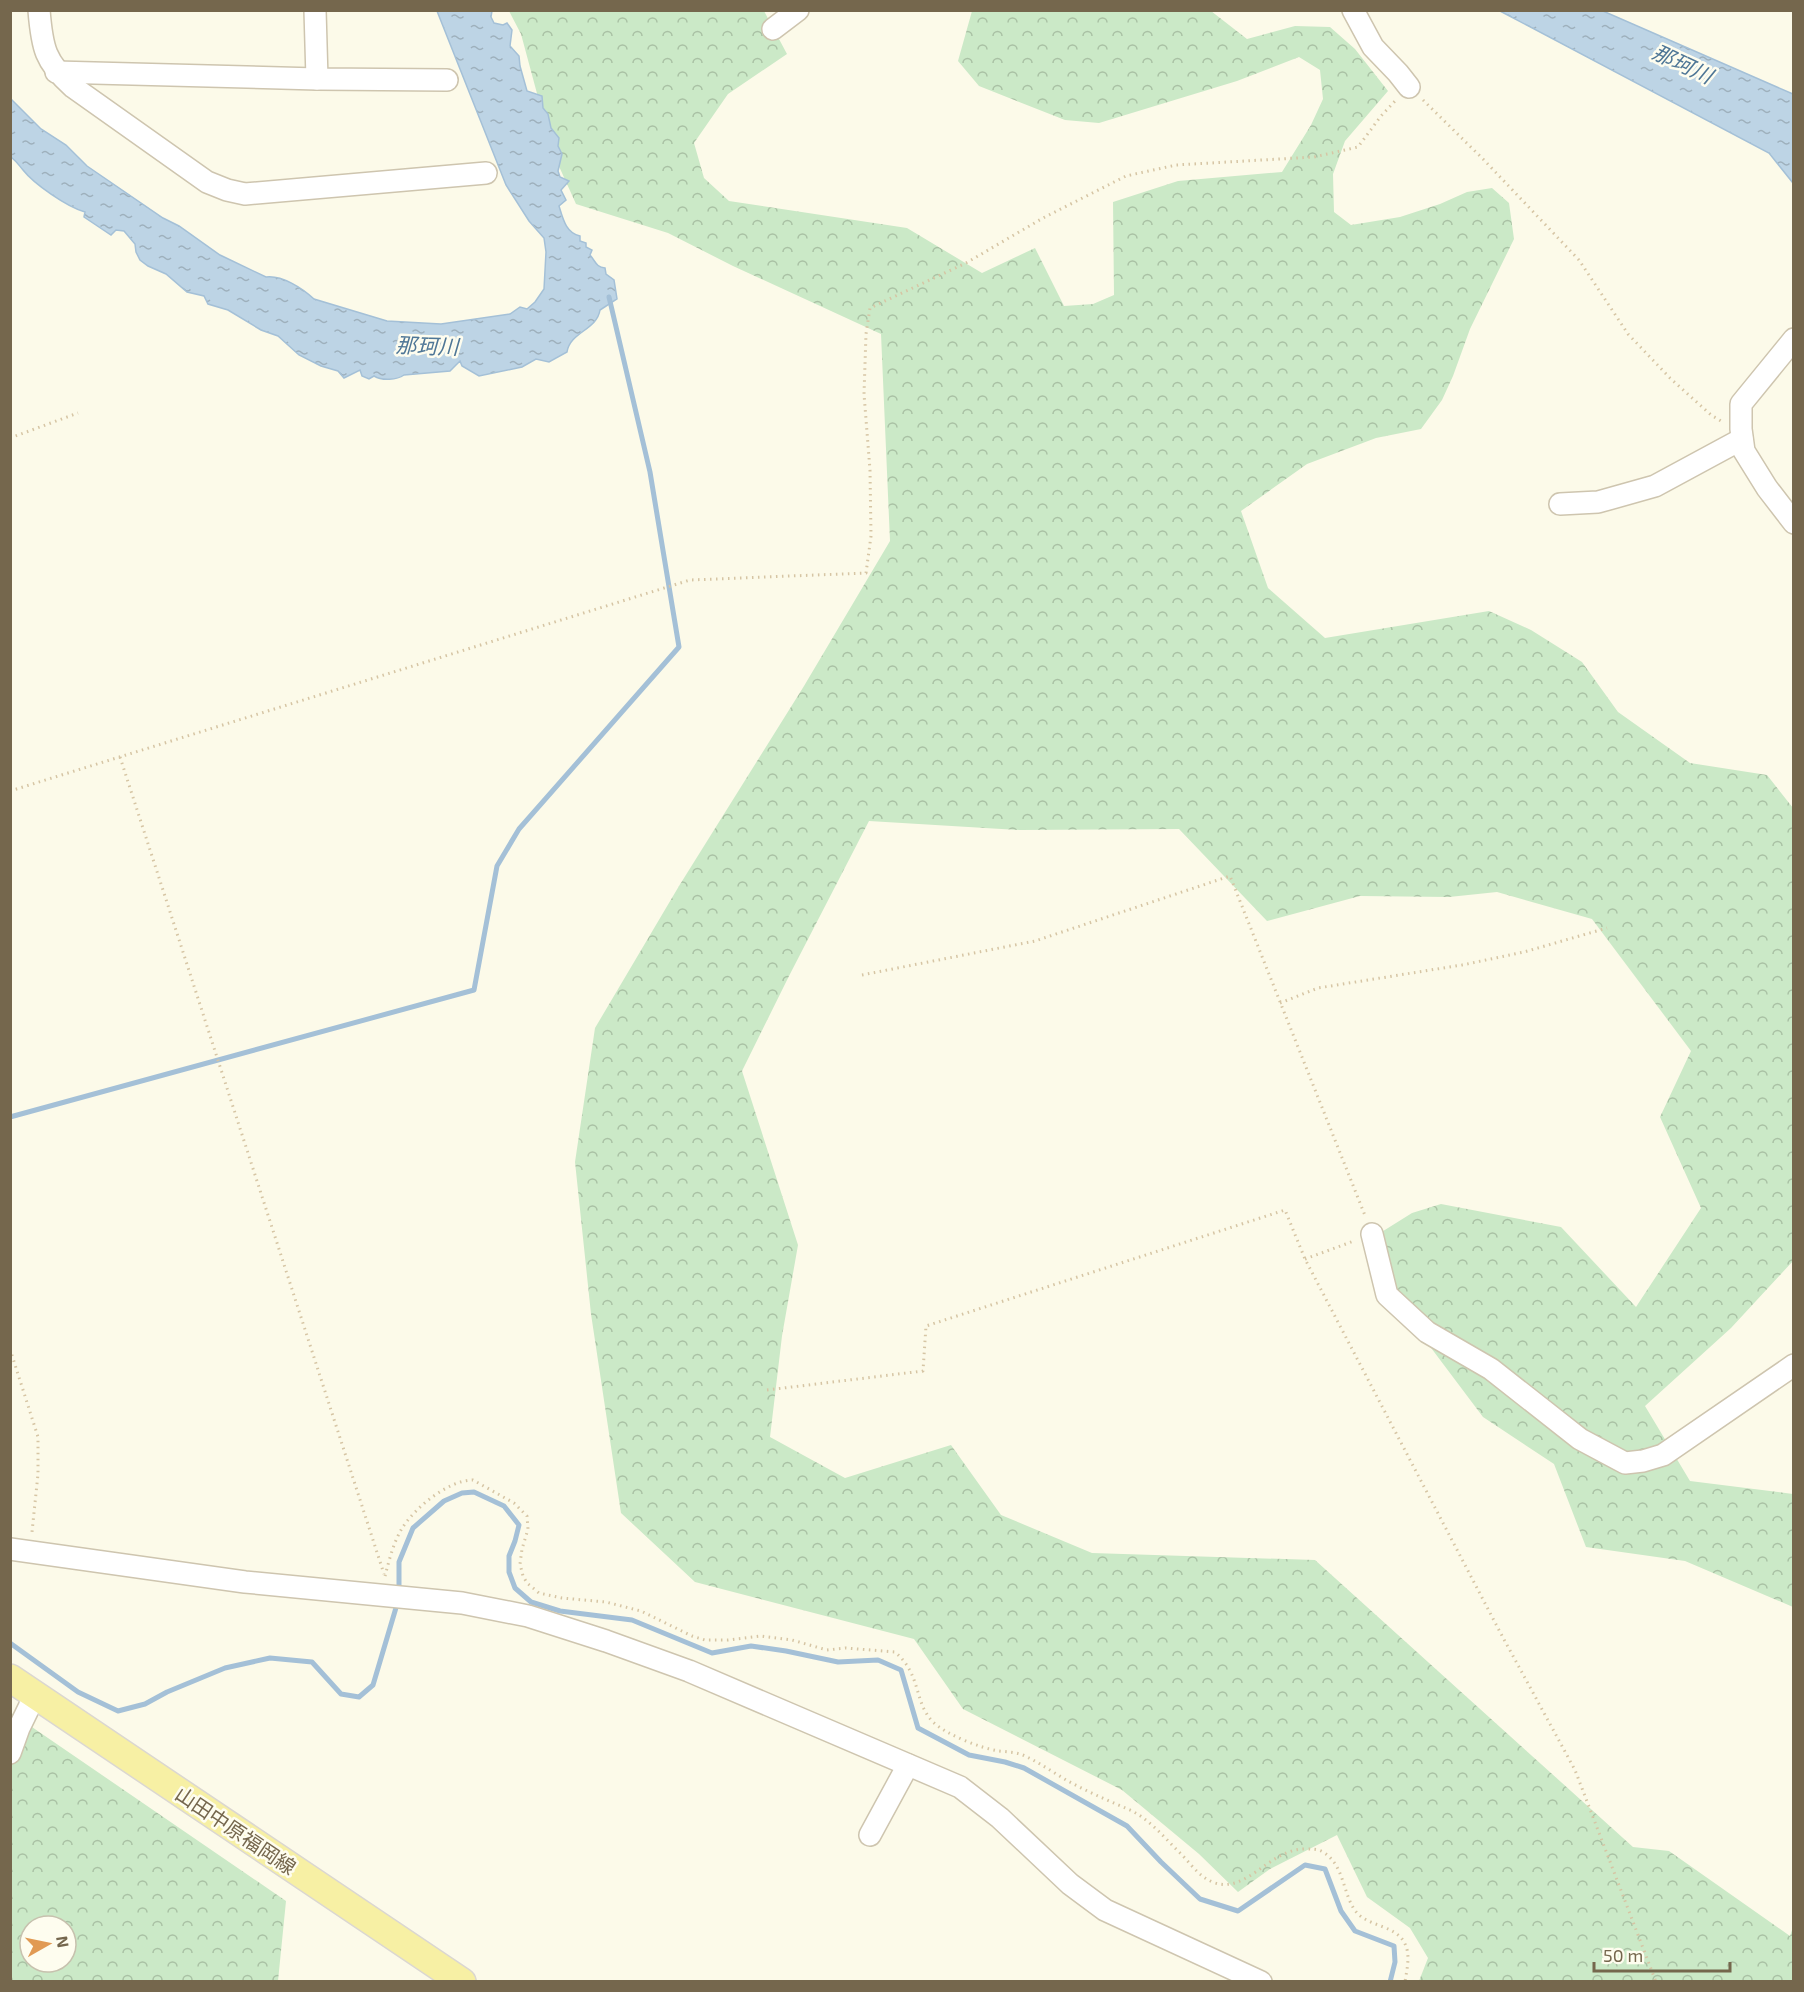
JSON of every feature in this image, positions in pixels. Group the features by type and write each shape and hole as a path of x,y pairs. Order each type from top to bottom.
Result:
{"main road":[{"name":"山田中原福岡線","path":"10,1678 462,1982"}],"street":[{"path":"39,10 41,35 47,58 56,72 73,87 207,182 227,190 245,194 486,173"},
{"path":"315,10 317,79"},
{"path":"773,29 798,10"},
{"path":"1353,10 1373,47 1409,87"},
{"path":"56,72 447,80"},
{"path":"1794,339 1741,404 1741,434 1744,451 1767,488 1794,523"},
{"path":"1560,504 1598,502 1655,486 1741,434"},
{"path":"1372,1234 1387,1295 1427,1332 1491,1369 1580,1438 1625,1462 1643,1461 1664,1455 1794,1365"},
{"path":"20,1551 245,1582 387,1586 528,1616 606,1641 689,1671 960,1787 1000,1818 1070,1884 1105,1910 1261,1982"},
{"path":"10,1753 35,1695"},
{"path":"870,1835 908,1765"}],"path":[{"path":"10,791 690,580 866,573 871,536 870,470 864,394 866,334 870,308 966,263 1043,218 1126,176 1176,165 1314,157 1358,147 1381,116 1409,87 1579,260 1628,334 1670,378 1711,415 1741,434"},
{"path":"10,438 78,413"},
{"path":"120,757 387,1586"},
{"path":"862,975 1035,941 1230,876 1372,1234 1305,1259"},
{"path":"1280,1003 1318,988 1462,965 1524,952 1607,928"},
{"path":"767,1390 923,1371 926,1326 1285,1210 1305,1259 1500,1632 1575,1770 1656,1982"},
{"path":"10,1349 38,1437 38,1474 20,1551"},
{"path":"387,1586 400,1531 407,1521 448,1486 473,1480 514,1503 527,1516 528,1529 520,1564 527,1583 539,1593 562,1598 606,1602 641,1611 705,1640 767,1636 827,1650 846,1648 895,1652 910,1668 916,1681 921,1704 934,1723 982,1748 1025,1756 1068,1781 1131,1810 1154,1826 1195,1870 1218,1884 1242,1881 1271,1860 1286,1853 1301,1849 1317,1849 1323,1852 1335,1864 1352,1905 1360,1916 1395,1933 1404,1941 1408,1956 1405,1982"}],"green space":[{"path":"509,11 764,11 787,54 728,94 694,143 704,178 729,201 907,228 982,273 1035,248 1064,306 1093,304 1114,295 1113,202 1178,181 1282,172 1311,125 1323,99 1320,70 1299,57 1237,81 1099,123 1065,120 979,86 958,61 972,11 1211,11 1247,39 1295,26 1330,27 1355,49 1388,91 1345,141 1333,174 1334,212 1351,225 1400,217 1440,204 1467,192 1492,188 1509,203 1514,239 1470,329 1442,400 1421,429 1376,438 1307,464 1241,511 1268,588 1325,638 1489,611 1531,630 1582,662 1618,712 1690,763 1767,775 1793,808 1793,1261 1731,1328 1645,1406 1690,1481 1793,1494 1793,1607 1685,1561 1586,1547 1554,1464 1483,1417 1368,1264 1372,1238 1412,1213 1441,1204 1561,1227 1636,1307 1701,1208 1660,1117 1691,1051 1592,919 1497,892 1449,897 1360,896 1267,921 1179,829 1020,830 869,821 742,1071 798,1245 782,1336 770,1437 845,1478 951,1445 1001,1515 1092,1553 1315,1560 1633,1847 1669,1851 1790,1936 1793,1927 1793,1981 1419,1981 1428,1958 1410,1928 1367,1897 1337,1835 1270,1869 1238,1892 1199,1854 1122,1790 963,1709 914,1639 695,1582 621,1513 591,1314 575,1162 595,1028 890,541 881,334 733,266 668,233 576,204 553,153 521,34"},
{"path":"10,1712 286,1901 278,1981 11,1981"}],"water":[{"name":"那珂川","path":"437,11 492,11 491,17 494,23 503,25 507,23 512,30 510,46 519,56 527,91 542,96 543,108 548,114 551,128 559,138 558,146 562,154 558,171 560,177 569,181 561,190 566,200 559,206 564,220 568,229 580,236 580,241 586,243 586,247 592,250 590,255 596,264 605,268 606,274 614,280 617,299 600,310 594,322 569,345 567,352 549,362 536,359 522,367 479,376 462,366 460,361 450,371 404,375 389,379 374,376 369,379 362,376 360,370 344,378 338,371 321,366 299,355 278,336 261,330 228,310 208,304 204,296 187,292 166,274 140,260 135,244 124,231 116,230 111,235 84,217 85,212 60,200 43,188 28,176 11,157 11,99 41,129 66,145 87,166 163,218 179,226 220,255 266,277 279,278 292,283 314,299 387,321 441,324 510,314 520,307 527,309 544,289 546,252 544,238 529,221 506,185"},
{"name":"那珂川","path":"1500,11 1603,11 1793,94 1793,183 1769,153"}],"waterway":[{"path":"10,1117 474,990 497,866 519,829 679,647 650,472 609,297"},
{"path":"399,1592 399,1562 413,1528 444,1501 462,1493 474,1492 504,1506 519,1525 509,1556 509,1572 515,1588 531,1602 560,1611 632,1620 712,1653 751,1646 838,1662 878,1660 901,1670 918,1728 969,1755 1024,1768 1127,1826 1200,1899 1238,1911 1305,1865 1325,1869 1341,1911 1355,1931 1394,1946 1395,1962 1390,1982"},
{"path":"10,1643 78,1692 118,1711 145,1704 167,1692 225,1668 270,1658 312,1662 341,1694 359,1697 373,1685 398,1601"}]}
